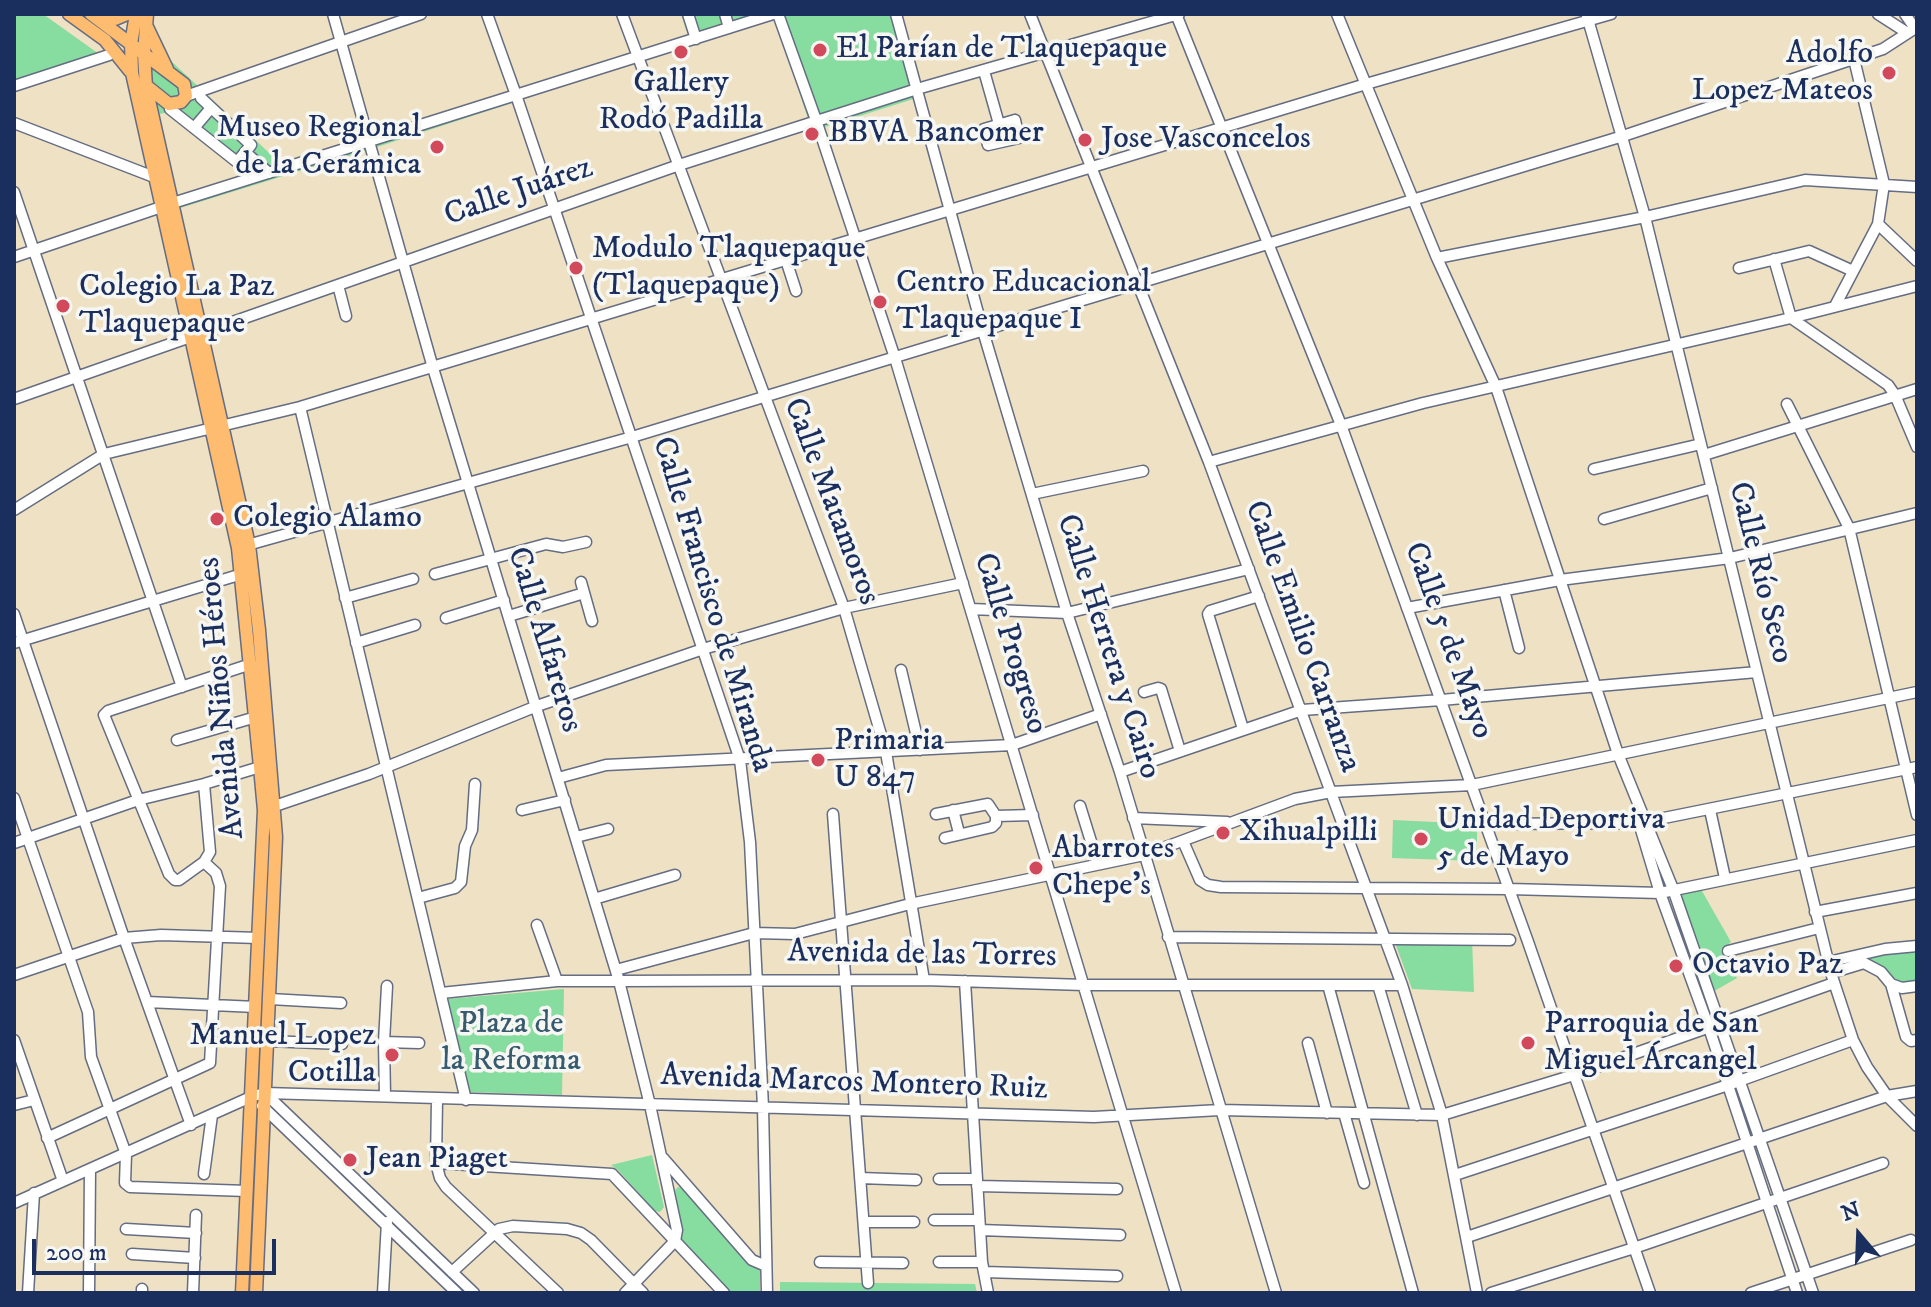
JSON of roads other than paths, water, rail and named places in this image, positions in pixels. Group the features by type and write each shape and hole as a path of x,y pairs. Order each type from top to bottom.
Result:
{"main road":[{"path":"69,14 108,43 146,87 173,105 181,102 186,96 184,84 91,14"},
{"path":"91,14 110,20 127,14"},
{"path":"143,17 168,72"},
{"name":"Avenida Niños Héroes","path":"143,17 131,44 132,73 154,177 166,206"},
{"name":"Avenida Niños Héroes","path":"143,17 146,87 166,206 243,546 269,808 256,1007 259,1094 265,1108 256,1293"},
{"name":"Avenida Niños Héroes","path":"242,1293 247,1191 268,1041 276,837 260,767 242,574 243,546"}],"street":[{"name":"Calle Alfareros","path":"333,14 433,368 618,975 677,1230 675,1241"},
{"path":"186,96 421,14"},
{"name":"Calle Francisco de Miranda","path":"487,14 740,760 750,842 763,1107 767,1293"},
{"name":"Calle Matamoros","path":"622,14 844,608 886,752 924,980"},
{"path":"688,14 694,33"},
{"path":"694,33 701,14"},
{"path":"725,14 729,28"},
{"path":"14,257 637,57 694,33 729,28 744,18 776,14"},
{"name":"Calle Progreso","path":"776,14 816,120 895,358 1176,1293"},
{"name":"Calle Herrera y Cairo","path":"896,14 983,331 1067,613 1120,772 1276,1293"},
{"name":"Calle Emilio Carranza","path":"1030,14 1209,462 1402,985 1442,1115 1477,1293"},
{"name":"Calle Juárez","path":"14,399 679,165 917,89 1047,54 1177,14"},
{"name":"Calle 5 de Mayo","path":"1177,14 1341,425 1486,824 1650,1293"},
{"path":"1337,14 1437,258 1496,387 1618,754 1642,820 1673,889 1813,1293"},
{"path":"14,510 104,454 300,407 1587,17 1611,14"},
{"path":"1878,14 1912,29"},
{"path":"1905,14 1912,29"},
{"name":"Calle Río Seco","path":"1587,17 1645,217 1831,973 1853,1040 1867,1067 1887,1096 1917,1126"},
{"path":"243,546 632,437 1623,136 1883,49 1912,29"},
{"path":"14,86 109,55"},
{"path":"1835,306 1878,224 1884,184 1854,59"},
{"path":"984,71 999,124"},
{"path":"170,109 237,162 251,145 201,98"},
{"path":"194,128 211,108"},
{"path":"14,123 154,177"},
{"path":"245,152 269,173"},
{"path":"1437,258 1645,217 1805,180 1917,187"},
{"path":"14,192 182,687"},
{"path":"1878,224 1917,261"},
{"path":"1739,268 1809,251 1853,271"},
{"path":"1774,259 1791,318 1888,385 1914,434 1917,447"},
{"path":"786,260 796,291"},
{"path":"338,285 346,316"},
{"path":"1209,462 1341,425 1917,286"},
{"path":"1594,469 1702,450 1799,425 1917,389"},
{"path":"1787,404 1849,528 1889,697 1911,768 1917,815"},
{"path":"300,407 466,1100"},
{"path":"1032,494 1143,471"},
{"path":"1604,519 1712,488"},
{"path":"1407,608 1560,580 1730,558 1917,513"},
{"path":"435,574 546,544 563,547 586,542"},
{"path":"971,609 1067,613 1249,569"},
{"path":"18,641 242,574"},
{"path":"345,598 413,579"},
{"path":"269,808 369,774 537,706 703,649 844,608 963,583"},
{"path":"509,616 582,588 592,621"},
{"path":"1504,590 1519,648"},
{"path":"1243,729 1208,614 1259,596"},
{"path":"446,618 504,600"},
{"path":"14,614 18,641 191,1125"},
{"path":"356,643 415,625"},
{"path":"204,784 210,852 204,862 179,880 171,878 104,715 108,711 251,664"},
{"path":"901,670 920,750"},
{"path":"1120,772 1302,710 1757,672"},
{"path":"1144,692 1161,689 1180,751"},
{"path":"618,975 754,933 795,934 910,904 1144,855 1295,799 1331,792 1472,785 1917,692"},
{"path":"558,778 606,765 1012,745 1101,714"},
{"path":"177,740 256,717"},
{"path":"14,843 138,800 260,767"},
{"path":"1486,824 1642,820 1710,810 1911,768"},
{"path":"418,898 455,888 461,882 465,846 472,830 475,784"},
{"path":"14,798 88,1012 90,1053 126,1154 124,1181 130,1187 247,1191"},
{"path":"522,810 565,800"},
{"path":"936,814 990,805 996,816 994,826 945,838"},
{"path":"1080,806 1098,864"},
{"path":"953,810 959,833"},
{"path":"1710,810 1725,878"},
{"path":"833,814 868,1283"},
{"path":"996,816 1033,815"},
{"path":"1133,818 1235,822"},
{"path":"1642,820 1660,893 1709,1028 1797,1293"},
{"path":"576,837 608,829"},
{"path":"1183,841 1200,880 1208,885 1660,893 1917,840"},
{"path":"47,1138 210,1063 219,879 204,862"},
{"path":"594,899 675,875"},
{"path":"1815,912 1917,893"},
{"path":"537,925 557,981"},
{"path":"1728,951 1819,928"},
{"path":"14,975 124,938 218,935 259,938"},
{"path":"1168,937 1510,940"},
{"name":"Avenida Marcos Montero Ruiz","path":"259,1094 973,1114 1123,1116 1220,1110 1442,1115 1574,1075 1721,1024 1885,949 1917,946"},
{"path":"1863,959 1891,984 1906,1037 1911,1041 1917,1040"},
{"name":"Avenida de las Torres","path":"441,993 618,975 1084,985 1402,985"},
{"path":"965,981 983,1267 988,1293"},
{"path":"1891,984 1902,988 1917,986"},
{"path":"1328,985 1413,1293"},
{"path":"1378,985 1417,1115"},
{"path":"385,1096 387,986"},
{"path":"270,999 341,1003"},
{"path":"147,1002 256,1007"},
{"path":"14,1040 63,1181"},
{"path":"1455,1175 1741,1081 1853,1040"},
{"path":"268,1041 342,1044"},
{"path":"384,1042 419,1043"},
{"path":"1308,1043 1327,1113"},
{"path":"1467,1237 1887,1096 1917,1091"},
{"path":"14,1203 259,1094 390,1219 457,1293"},
{"path":"437,1099 436,1163 440,1178 558,1293"},
{"path":"14,1105 34,1100"},
{"path":"265,1108 474,1293"},
{"path":"1344,1113 1364,1183"},
{"path":"204,1174 212,1115"},
{"name":"Calle Alfareros","path":"661,1156 752,1260 766,1266"},
{"path":"436,1163 612,1174 724,1293"},
{"path":"1491,1293 1883,1163"},
{"path":"89,1293 90,1170"},
{"path":"860,1178 916,1180"},
{"path":"939,1179 1117,1189"},
{"path":"28,1293 34,1193"},
{"path":"193,1293 196,1215"},
{"path":"383,1293 390,1219"},
{"path":"934,1220 1120,1235"},
{"path":"864,1222 914,1222"},
{"path":"452,1272 493,1231 513,1226 567,1229 581,1233 596,1244 643,1293"},
{"path":"126,1229 196,1233"},
{"path":"1751,1293 1911,1240"},
{"path":"625,1293 675,1241"},
{"path":"132,1254 195,1258"},
{"path":"820,1262 903,1263"},
{"path":"939,1262 1117,1276"}],"place":[{"name":"El Parían de Tlaquepaque","path":"820,50"},
{"name":"Gallery Rodó Padilla","path":"681,52"},
{"name":"Adolfo Lopez Mateos","path":"1889,73"},
{"name":"BBVA Bancomer","path":"812,134"},
{"name":"Jose Vasconcelos","path":"1085,140"},
{"name":"Museo Regional de la Cerámica","path":"437,147"},
{"name":"Modulo Tlaquepaque (Tlaquepaque)","path":"576,268"},
{"name":"Centro Educacional Tlaquepaque I","path":"880,302"},
{"name":"Colegio La Paz Tlaquepaque","path":"63,306"},
{"name":"Colegio Alamo","path":"217,519"},
{"name":"Primaria U 847","path":"818,760"},
{"name":"Xihualpilli","path":"1223,833"},
{"name":"Unidad Deportiva 5 de Mayo","path":"1421,839"},
{"name":"Abarrotes Chepe's","path":"1036,868"},
{"name":"Octavio Paz","path":"1676,966"},
{"name":"Parroquia de San Miguel Árcangel","path":"1528,1043"},
{"name":"Manuel Lopez Cotilla","path":"392,1055"},
{"name":"Jean Piaget","path":"350,1160"}],"park label":[{"name":"Plaza de la Reforma","path":"511,1044"}]}
